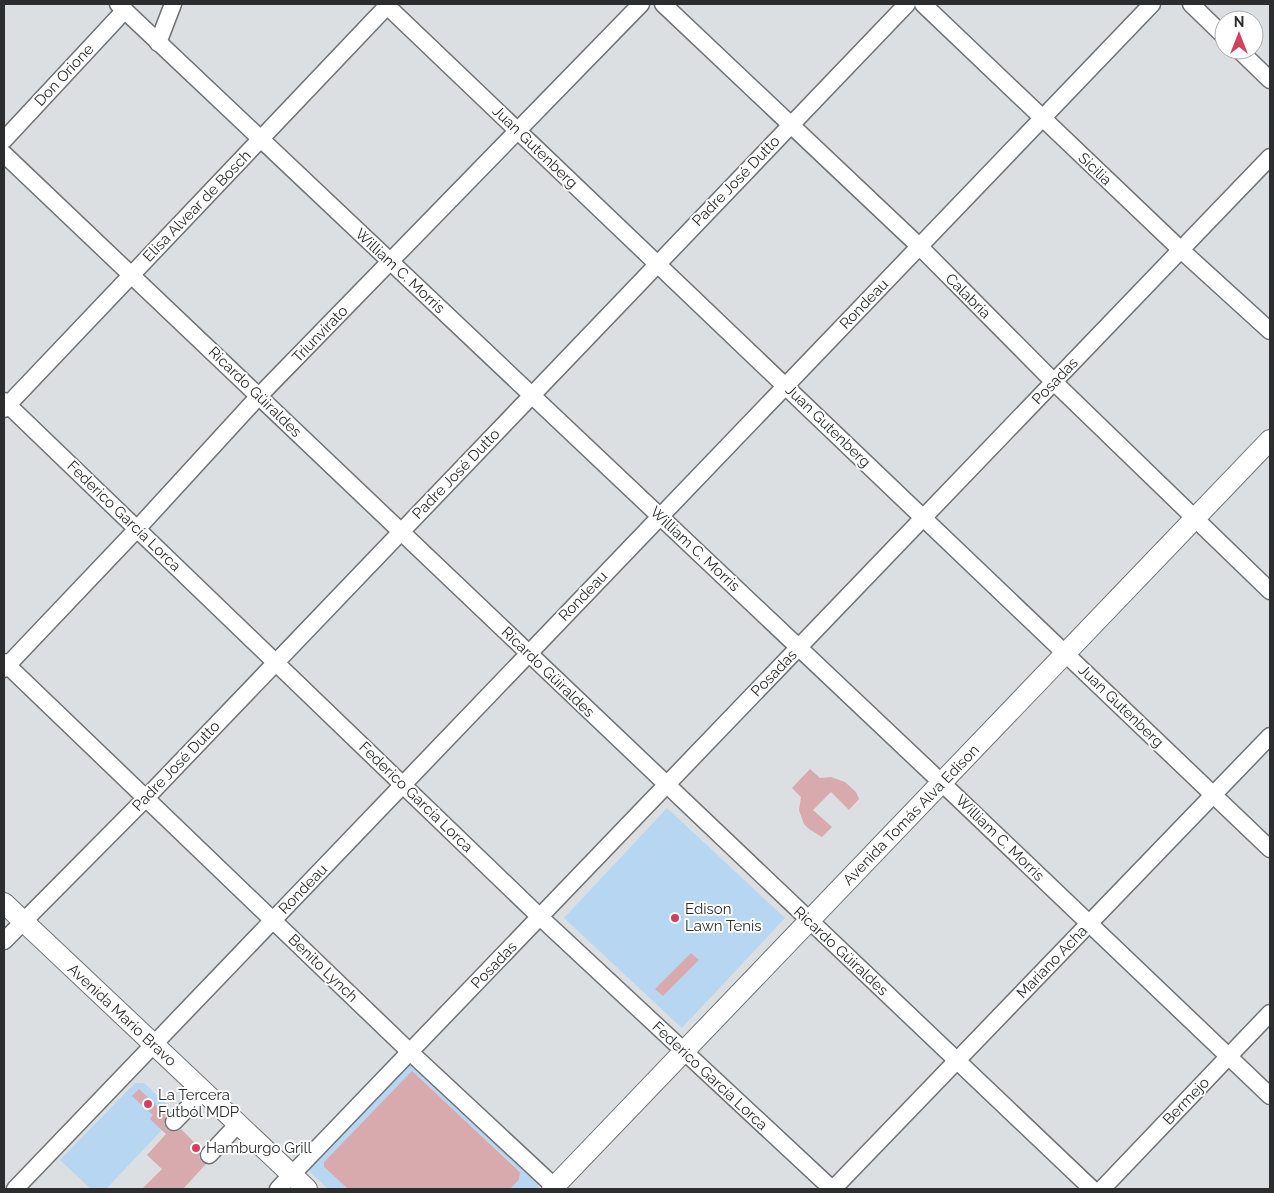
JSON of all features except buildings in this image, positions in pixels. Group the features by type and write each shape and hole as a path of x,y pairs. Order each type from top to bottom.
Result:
{"main road":[{"name":"Avenida Tomás Alva Edison","path":"555,1188 1270,440"},
{"name":"Avenida Mario Bravo","path":"4,903 238,1124 285,1182 306,1189"}],"street":[{"path":"158,43 173,4"},
{"name":"Juan Gutenberg","path":"387,4 1270,849"},
{"name":"Elisa Alvear de Bosch","path":"5,405 261,139 387,4"},
{"name":"Triunvirato","path":"5,665 137,529 259,396 641,4"},
{"name":"Calabria","path":"663,4 919,246 1054,382 1270,591"},
{"name":"Padre José Dutto","path":"4,942 146,798 906,4"},
{"name":"Sicilia","path":"923,4 1180,250 1270,331"},
{"name":"Rondeau","path":"15,1189 1152,4"},
{"path":"1191,4 1214,26"},
{"name":"William C. Morris","path":"121,7 942,783 1270,1096"},
{"name":"Don Orione","path":"4,140 121,7"},
{"path":"1249,60 1270,80"},
{"name":"Ricardo Güiraldes","path":"4,154 1092,1189"},
{"name":"Posadas","path":"285,1182 1270,157"},
{"name":"Federico García Lorca","path":"5,405 276,662 540,917 833,1189"},
{"name":"Benito Lynch","path":"5,665 555,1188"},
{"name":"Mariano Acha","path":"833,1189 1270,736"},
{"name":"Bermejo","path":"1102,1189 1270,1013"},
{"path":"174,1122 203,1092"},
{"path":"209,1155 238,1124"}],"shaded area":[{"name":"Edison Lawn Tenis","path":"667,808 785,918 682,1028 564,918"},
{"path":"411,1064 540,1182 537,1189 510,1189 519,1180 520,1171 412,1072 324,1162 324,1167 348,1189 328,1189 311,1173 309,1169 311,1165"},
{"path":"135,1083 144,1083 177,1114 106,1189 91,1189 60,1160"}],"place":[{"name":"Edison Lawn Tenis","path":"675,918"},
{"name":"La Tercera Futból MDP","path":"148,1104"},
{"name":"Hamburgo Grill","path":"196,1148"}]}
